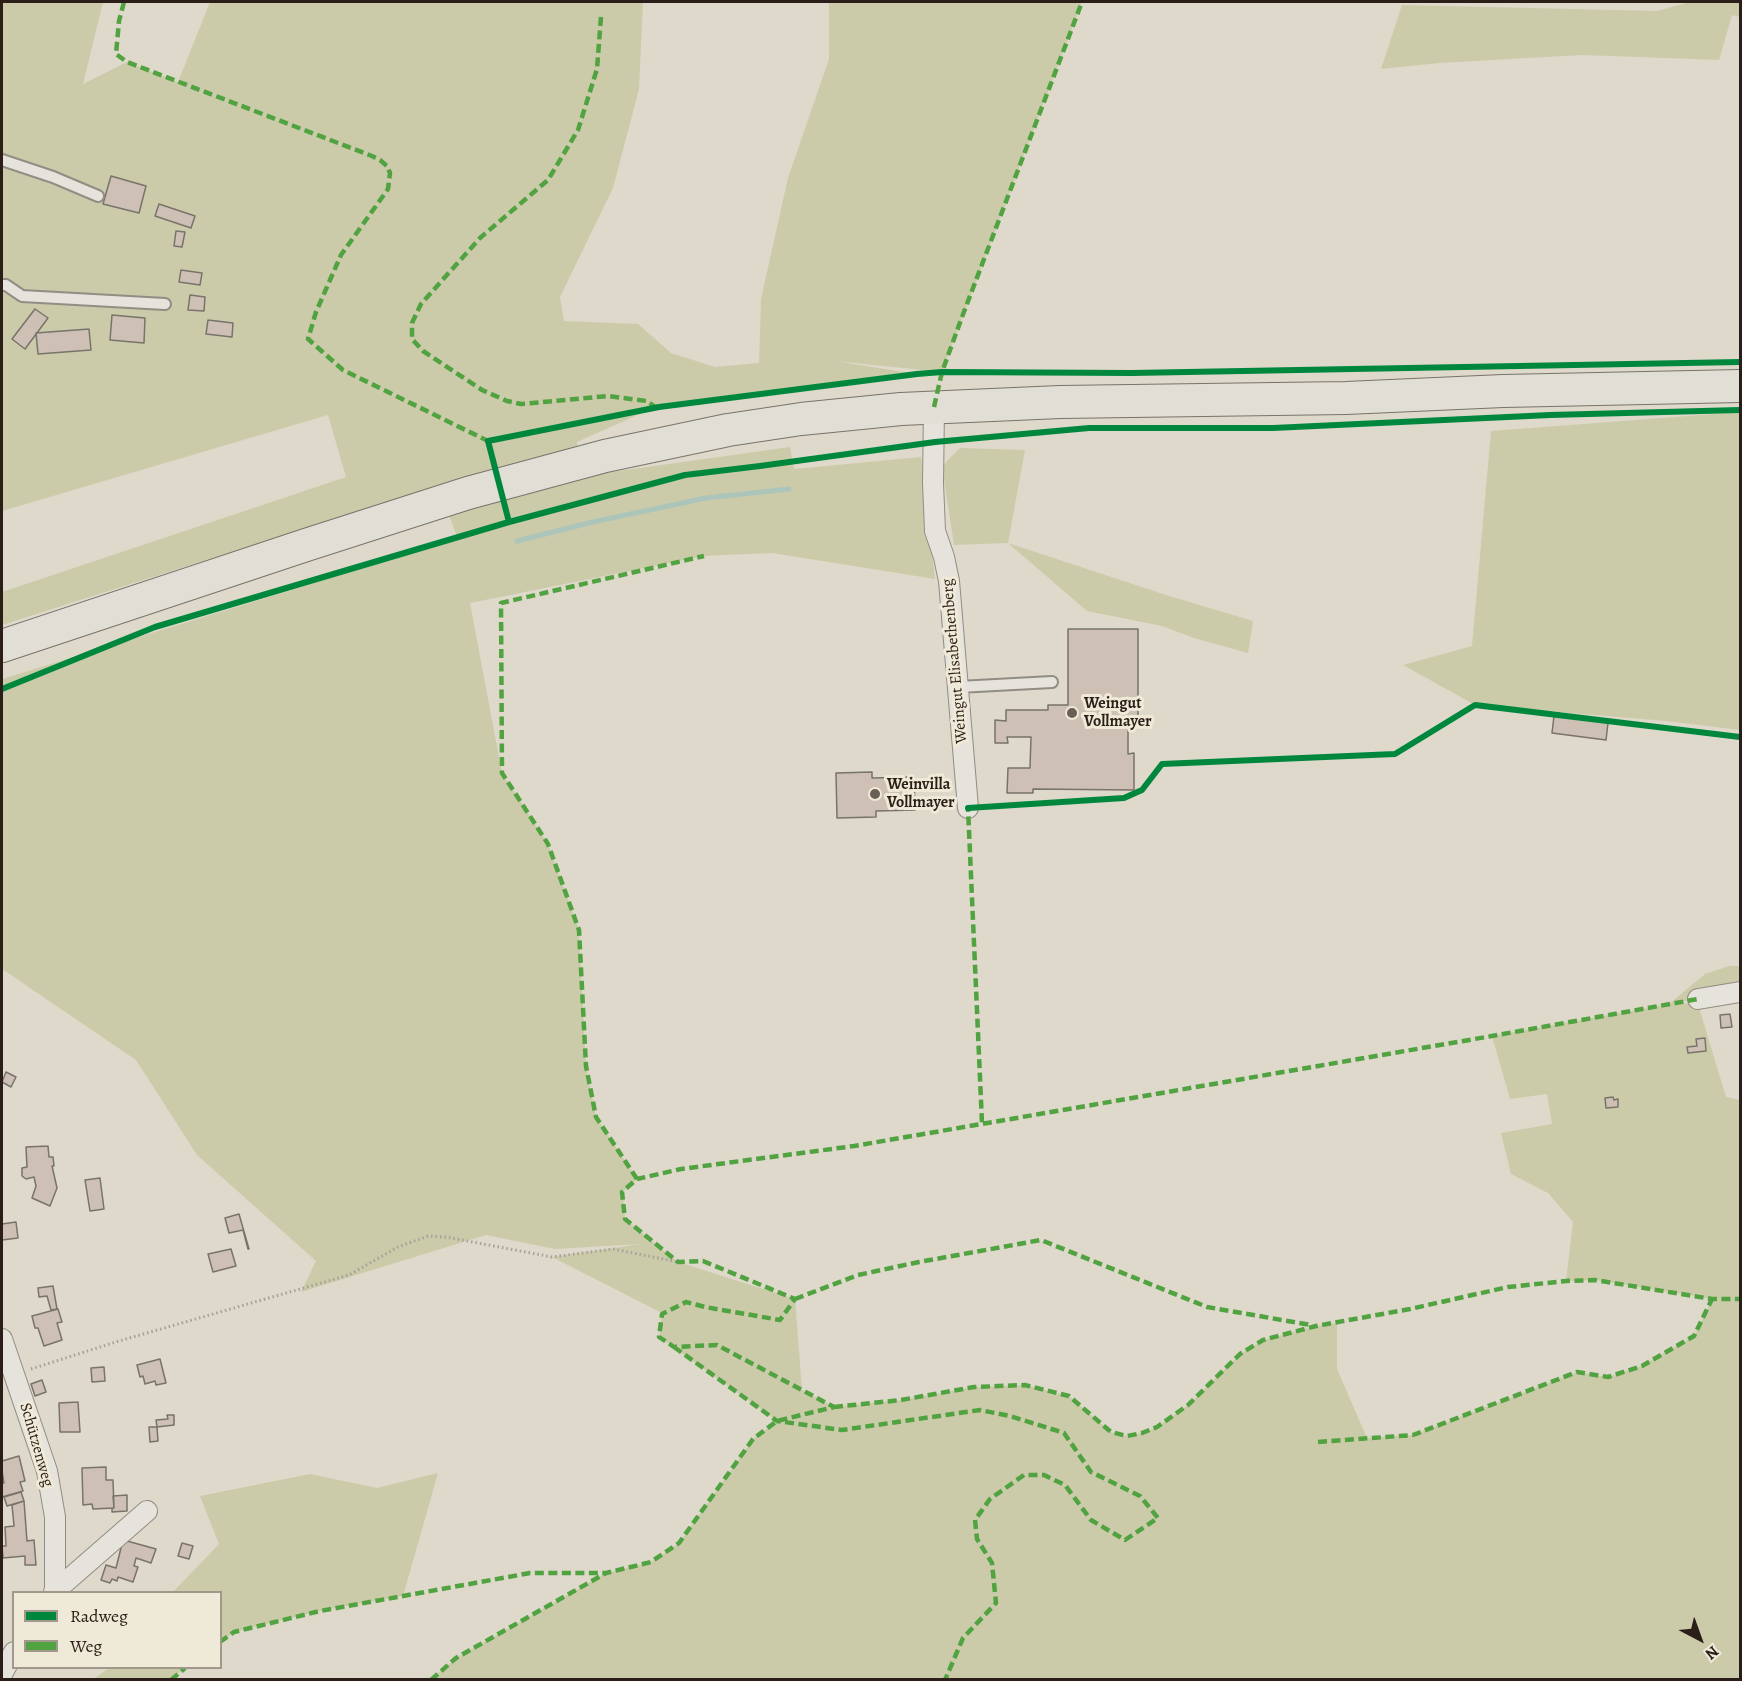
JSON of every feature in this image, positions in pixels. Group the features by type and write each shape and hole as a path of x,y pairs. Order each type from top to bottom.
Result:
{"main road":[{"path":"2,646 468,493 605,456 728,430 801,419 901,409 1060,402 1346,398 1503,391 1740,386"}],"street":[{"name":"Weingut Elisabethenberg","path":"934,407 935,531 950,581 968,808"},
{"path":"1698,999 1740,992"},
{"name":"Schützenweg","path":"2,1338 47,1471 55,1517 55,1591"},
{"path":"56,1591 147,1511"},
{"path":"2,1674 12,1656"}],"lane":[{"path":"2,160 53,177 98,196"},
{"path":"2,285 6,285 22,296 165,304"},
{"path":"958,687 1052,682"}],"path":[{"path":"15,1374 119,1341 349,1275 398,1247 428,1236 552,1257 613,1249 678,1262"}],"green space":[{"path":"2,2 103,2 83,84 127,62 178,82 210,2 643,2 639,89 613,188 560,297 564,321 638,324 671,353 715,367 759,363 761,299 788,178 829,59 829,2 1082,2 942,372 834,361 917,374 655,407 577,442 583,476 790,447 794,469 921,457 935,579 772,553 704,556 470,603 502,773 548,844 579,930 586,1066 596,1117 637,1179 623,1192 625,1219 678,1262 795,1299 802,1390 834,1407 901,1400 974,1387 1025,1385 1069,1396 1111,1432 1127,1436 1157,1427 1188,1405 1240,1354 1263,1340 1337,1323 1337,1369 1367,1438 1413,1435 1577,1372 1608,1377 1641,1366 1694,1336 1712,1299 1595,1280 1566,1281 1573,1222 1548,1193 1511,1174 1501,1133 1552,1124 1547,1094 1510,1099 1492,1036 1669,1004 1705,974 1729,966 1740,966 1740,992 1673,1003 1698,1004 1726,1097 1740,1100 1740,1679 431,1679 456,1658 606,1573 651,1562 679,1543 753,1439 777,1421 659,1337 662,1313 552,1257 641,1244 555,1249 486,1235 301,1292 316,1261 197,1155 136,1060 2,969 2,679 458,539 438,486 2,625 2,592 346,477 328,415 2,511"},
{"path":"1690,2 1740,2 1740,17 1732,15 1719,60 1582,55 1439,63 1381,69 1402,5 1657,11"},
{"path":"1740,412 1740,730 1666,721 1475,705 1403,665 1472,646 1491,431"},
{"path":"960,448 1025,450 1008,543 954,545 942,466"},
{"path":"1008,543 1253,621 1248,653 1194,638 1162,626 1087,611"},
{"path":"438,1473 403,1596 320,1611 234,1632 222,1641 222,1591 174,1591 219,1544 200,1496 310,1474 377,1488"},
{"path":"108,1669 184,1669 171,1679 94,1679"}],"building":[{"path":"111,176 146,186 139,213 103,204"},
{"path":"159,204 195,216 191,228 155,216"},
{"path":"176,231 185,232 182,247 174,246"},
{"path":"181,270 202,273 200,285 179,282"},
{"path":"190,295 205,297 204,311 188,310"},
{"path":"35,309 48,318 25,349 12,339"},
{"path":"112,315 145,318 144,343 110,340"},
{"path":"208,320 233,323 232,337 206,334"},
{"path":"89,329 91,350 38,354 36,333"},
{"name":"Weingut Vollmayer","path":"1068,629 1138,629 1138,716 1128,716 1128,754 1134,753 1134,790 1033,789 1033,793 1007,793 1008,768 1030,768 1031,737 1007,737 1008,743 995,743 995,720 1006,721 1006,710 1048,710 1048,705 1068,705"},
{"path":"1554,716 1608,723 1606,740 1552,733"},
{"name":"Weinvilla Vollmayer","path":"872,772 872,778 914,777 915,810 876,811 876,817 837,818 836,773"},
{"path":"1730,1014 1732,1027 1721,1028 1720,1015"},
{"path":"1705,1038 1706,1051 1688,1053 1687,1047 1697,1046 1696,1039"},
{"path":"6,1072 16,1077 11,1087 2,1082"},
{"path":"1613,1097 1614,1100 1618,1099 1618,1107 1606,1108 1605,1098"},
{"path":"48,1146 49,1157 53,1157 54,1166 52,1166 57,1188 50,1206 32,1198 36,1186 34,1177 26,1179 22,1176 22,1168 27,1167 26,1147"},
{"path":"100,1178 104,1209 90,1211 85,1180"},
{"path":"239,1214 249,1249 243,1230 229,1233 225,1218"},
{"path":"16,1222 18,1238 2,1240 2,1224"},
{"path":"231,1249 236,1266 213,1272 208,1254"},
{"path":"53,1286 57,1309 51,1310 47,1296 39,1297 38,1288"},
{"path":"58,1309 62,1322 57,1323 62,1340 44,1346 32,1316"},
{"path":"160,1359 166,1383 156,1385 155,1381 145,1384 143,1376 140,1377 137,1365"},
{"path":"104,1367 105,1381 92,1382 91,1368"},
{"path":"42,1380 46,1392 35,1396 31,1384"},
{"path":"78,1402 80,1432 60,1432 59,1403"},
{"path":"167,1415 174,1415 174,1425 157,1427 156,1420 168,1419"},
{"path":"149,1427 157,1427 158,1441 150,1442"},
{"path":"19,1456 25,1481 20,1482 23,1491 2,1497 2,1483 4,1483 2,1461"},
{"path":"106,1467 106,1480 113,1480 114,1508 93,1509 92,1504 83,1505 82,1468"},
{"path":"21,1492 24,1501 7,1506 4,1497"},
{"path":"127,1495 127,1511 112,1512 113,1496"},
{"path":"24,1501 27,1541 34,1540 36,1565 25,1565 25,1556 3,1558 2,1546 6,1546 5,1527 14,1526 12,1505"},
{"path":"127,1541 156,1549 151,1563 136,1558 134,1566 138,1567 133,1582 118,1577 117,1581 112,1579 110,1583 101,1580 106,1565 116,1568 122,1544"},
{"path":"182,1543 193,1546 189,1559 178,1556"}],"waterway":[{"path":"517,541 706,498 789,489"}],"marked path":[{"path":"124,2 119,21 116,54 127,62 372,156 387,166 390,173 388,189 341,255 316,312 308,339 343,370 488,441"},
{"path":"934,407 942,372 962,317 1082,2"},
{"path":"601,17 597,69 578,130 548,180 480,238 421,304 412,323 412,339 423,351 482,390 507,401 521,404 608,396 647,401 657,407"},
{"path":"637,1179 596,1117 586,1066 579,930 548,844 502,773 501,603 704,556"},
{"path":"973,807 968,808 982,1123"},
{"path":"222,1641 234,1632 320,1611 530,1573 606,1573 651,1562 679,1543 753,1439 777,1421 834,1407 717,1345 674,1347 659,1337 662,1314 686,1302 780,1320 795,1299 703,1261 678,1262 625,1219 622,1192 637,1179 681,1169 854,1146 1698,999"},
{"path":"795,1299 858,1275 1041,1240 1207,1307 1311,1325"},
{"path":"834,1407 901,1400 974,1387 1025,1385 1069,1396 1111,1432 1127,1436 1157,1427 1188,1405 1240,1354 1263,1340 1316,1326 1410,1309 1508,1287 1566,1281 1595,1280 1712,1299 1740,1299"},
{"path":"1318,1442 1413,1435 1577,1372 1608,1377 1642,1366 1694,1336 1712,1299"},
{"path":"674,1347 777,1421 842,1430 980,1410 1010,1416 1064,1433 1091,1472 1140,1496 1158,1518 1125,1540 1091,1520 1065,1485 1044,1475 1024,1475 990,1499 975,1520 977,1539 992,1563 996,1603 963,1638 945,1680"},
{"path":"431,1680 456,1658 606,1573"},
{"path":"171,1680 184,1669"}],"cycle path":[{"path":"509,522 488,441 659,407 942,372 1132,373 1740,362"},
{"path":"2,689 155,627 509,522 685,475 935,442 1089,428 1273,428 1550,415 1740,410"},
{"path":"968,808 1124,798 1142,790 1162,764 1395,754 1475,705 1740,737"}],"place":[{"name":"Weingut Vollmayer","path":"1072,713"},
{"name":"Weinvilla Vollmayer","path":"875,794"}]}
